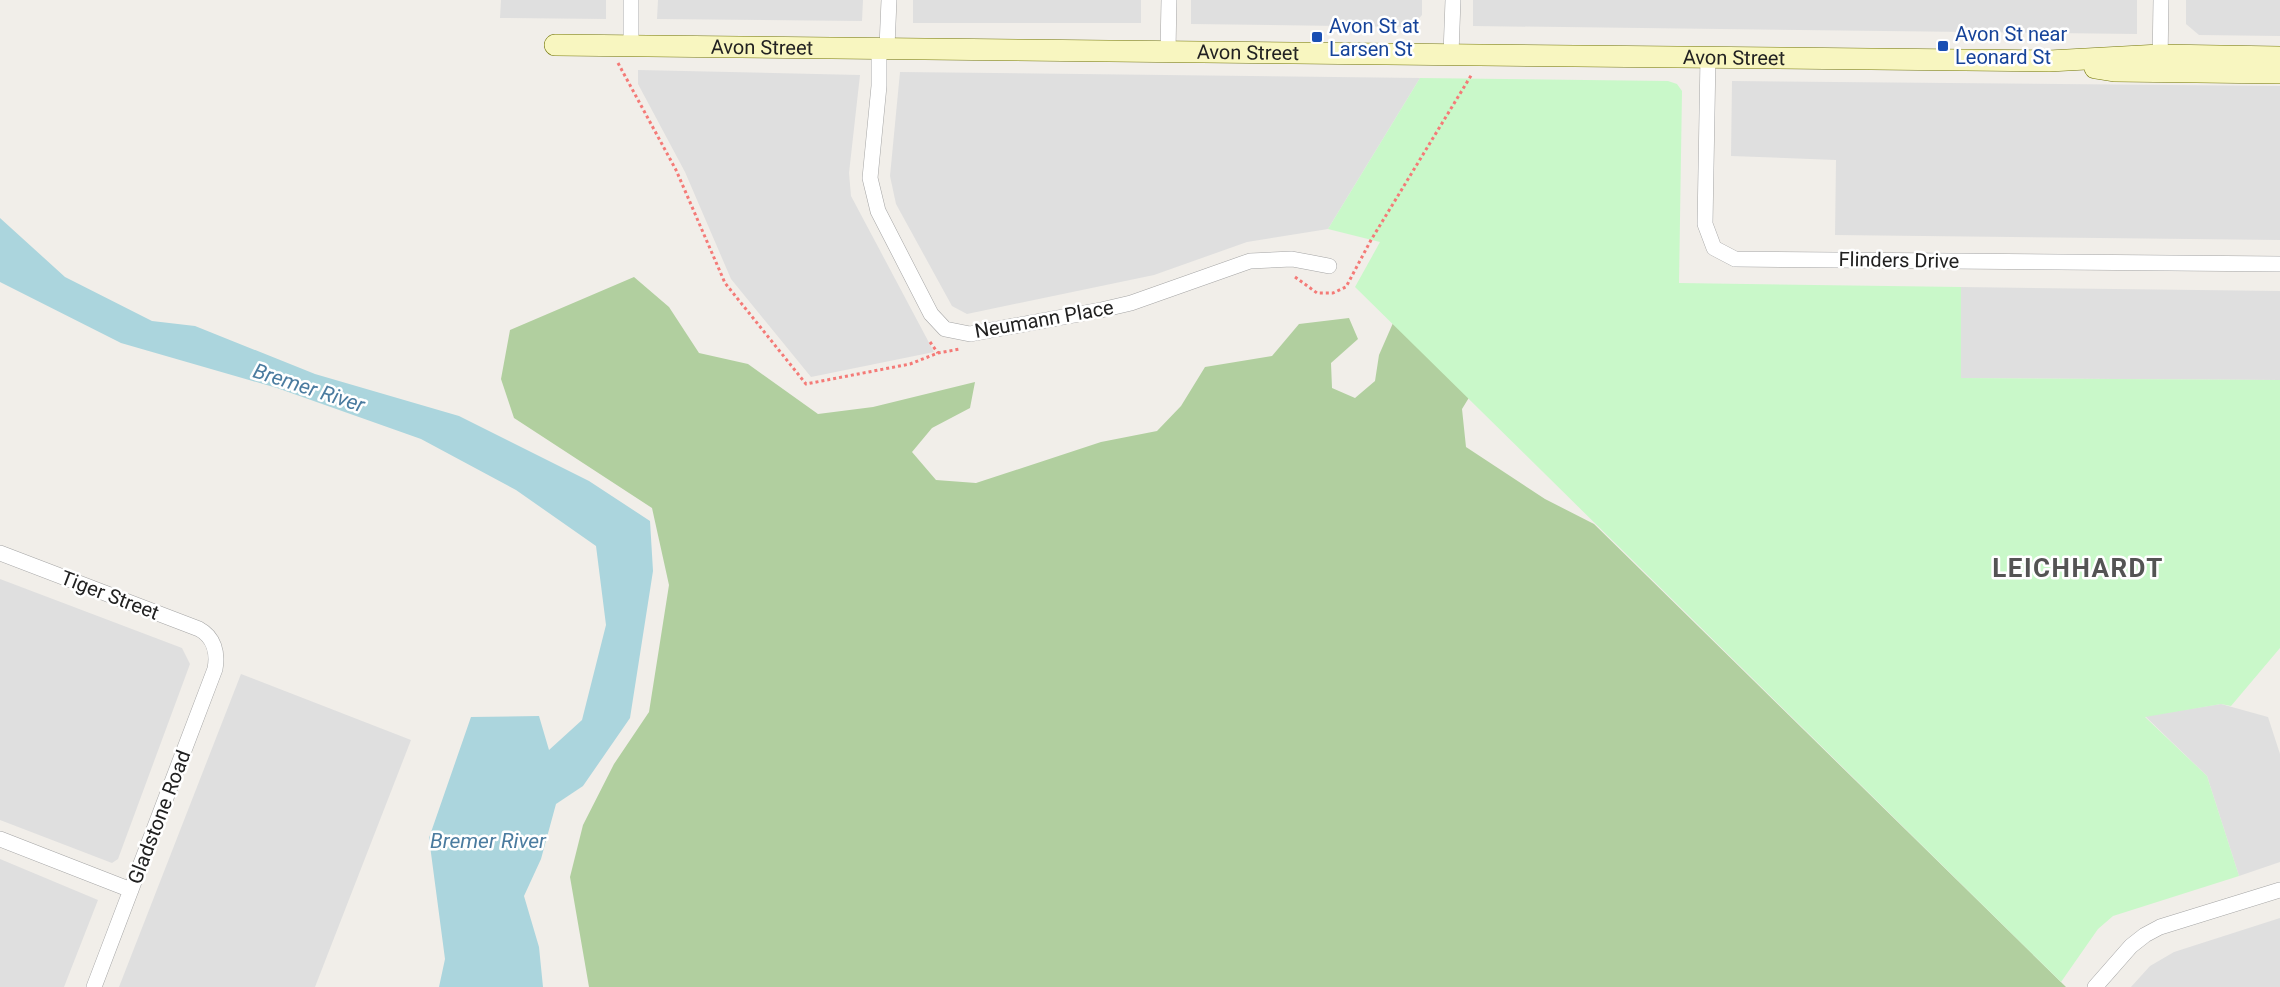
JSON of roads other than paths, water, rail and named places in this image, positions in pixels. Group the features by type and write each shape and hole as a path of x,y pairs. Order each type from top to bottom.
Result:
{"street":[{"path":"631,0 631,44"},
{"name":"Neumann Place","path":"889,0 870,177 878,211 931,314 945,329 970,334 1101,310 1131,303 1250,261 1292,259 1329,266"},
{"path":"1168,50 1169,0"},
{"path":"1451,54 1453,0"},
{"path":"2161,0 2161,63"},
{"name":"Avon Street","path":"555,45 631,44 2049,61 2114,71 2161,63 2280,57"},
{"name":"Flinders Drive","path":"1708,57 1705,224 1714,248 1735,259 2280,264"},
{"name":"Avon Street","path":"2161,63 2280,73"},
{"name":"Tiger Street","path":"0,553 199,629 209,636 214,646"},
{"name":"Gladstone Road","path":"94,987 215,669 214,646"},
{"path":"0,839 131,890"},
{"path":"2095,987 2145,935 2160,927 2280,890"}],"water":[{"name":"Bremer River","path":"0,218 65,277 152,321 195,326 315,374 459,416 589,481 650,521 653,571 630,718 583,786 556,804 541,859 524,896 539,947 543,987 439,987 445,959 429,838 471,717 539,716 549,750 582,720 606,625 596,546 516,490 421,439 277,388 121,343 0,282"}],"place":[{"name":"Avon St at Larsen St","path":"1317,37"},
{"name":"Avon St near Leonard St","path":"1943,46"}],"district":[{"name":"LEICHHARDT","path":"2078,568"}]}
